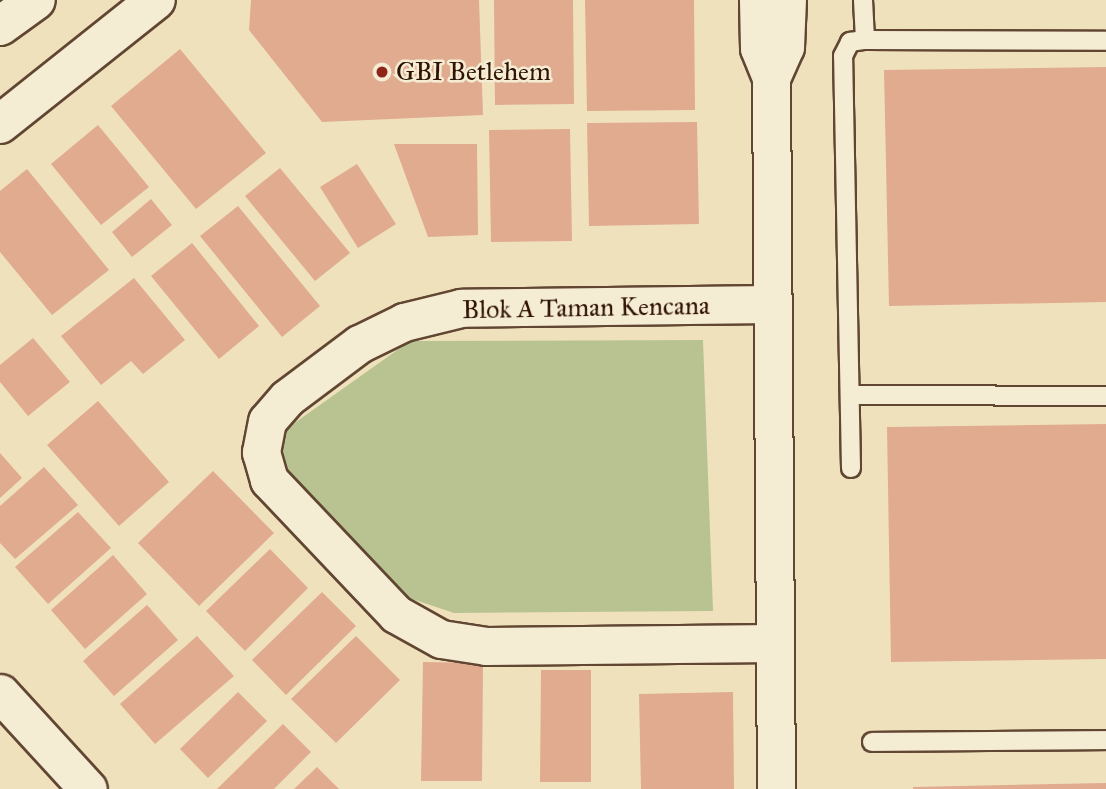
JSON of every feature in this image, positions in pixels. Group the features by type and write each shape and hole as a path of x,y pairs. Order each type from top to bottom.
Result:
{"street":[{"path":"0,26 36,0"},
{"path":"0,124 156,0"},
{"path":"758,0 759,48 771,78 776,789"},
{"path":"771,78 785,47 787,0"},
{"name":"Blok A Taman Kencana","path":"771,304 461,308 404,321 359,344 286,398 267,421 261,452 269,480 396,614 441,639 486,646 774,643"},
{"path":"0,693 88,789"}],"lane":[{"path":"863,0 865,40"},
{"path":"851,468 844,55 850,41 1106,41"},
{"path":"850,395 1106,396"},
{"path":"872,742 1106,740"}],"green space":[{"path":"703,340 713,611 454,613 406,597 248,456 410,341"}],"building":[{"name":"GBI Betlehem","path":"251,0 479,0 483,115 322,122 249,30"},
{"path":"494,0 573,0 574,104 495,105"},
{"path":"585,0 694,0 695,110 587,111"},
{"path":"180,49 266,153 196,209 111,106"},
{"path":"1106,67 1106,302 889,306 884,70"},
{"path":"697,122 699,224 589,226 587,123"},
{"path":"98,125 149,187 101,225 51,164"},
{"path":"570,129 572,241 491,242 489,130"},
{"path":"394,144 477,144 478,235 428,237"},
{"path":"357,164 396,224 358,248 320,187"},
{"path":"280,168 350,253 315,281 245,196"},
{"path":"27,169 109,270 52,315 0,252 0,191"},
{"path":"151,199 172,225 132,257 112,232"},
{"path":"238,206 320,306 282,337 200,236"},
{"path":"192,243 259,326 219,359 151,276"},
{"path":"134,278 185,340 143,374 131,361 101,385 61,336"},
{"path":"33,338 70,382 28,416 0,382 0,365"},
{"path":"98,401 169,482 119,526 47,445"},
{"path":"1106,424 1106,659 891,662 887,427"},
{"path":"0,453 22,478 0,498"},
{"path":"44,467 78,505 15,559 0,543 0,506"},
{"path":"213,471 274,533 199,606 138,543"},
{"path":"78,512 111,548 48,604 15,567"},
{"path":"270,549 308,588 245,651 206,611"},
{"path":"113,555 147,594 85,649 51,610"},
{"path":"322,592 356,626 286,695 252,660"},
{"path":"147,605 178,640 114,696 83,661"},
{"path":"197,636 234,676 155,744 120,704"},
{"path":"356,636 400,680 336,743 291,699"},
{"path":"423,662 483,663 482,781 421,781"},
{"path":"541,670 591,670 591,782 540,782"},
{"path":"238,692 267,721 208,778 180,749"},
{"path":"733,692 734,789 641,789 639,694"},
{"path":"283,724 311,752 274,789 217,789"},
{"path":"317,767 339,789 294,789"},
{"path":"1106,783 1106,789 913,789 913,787"}],"place":[{"name":"GBI Betlehem","path":"382,72"}]}
